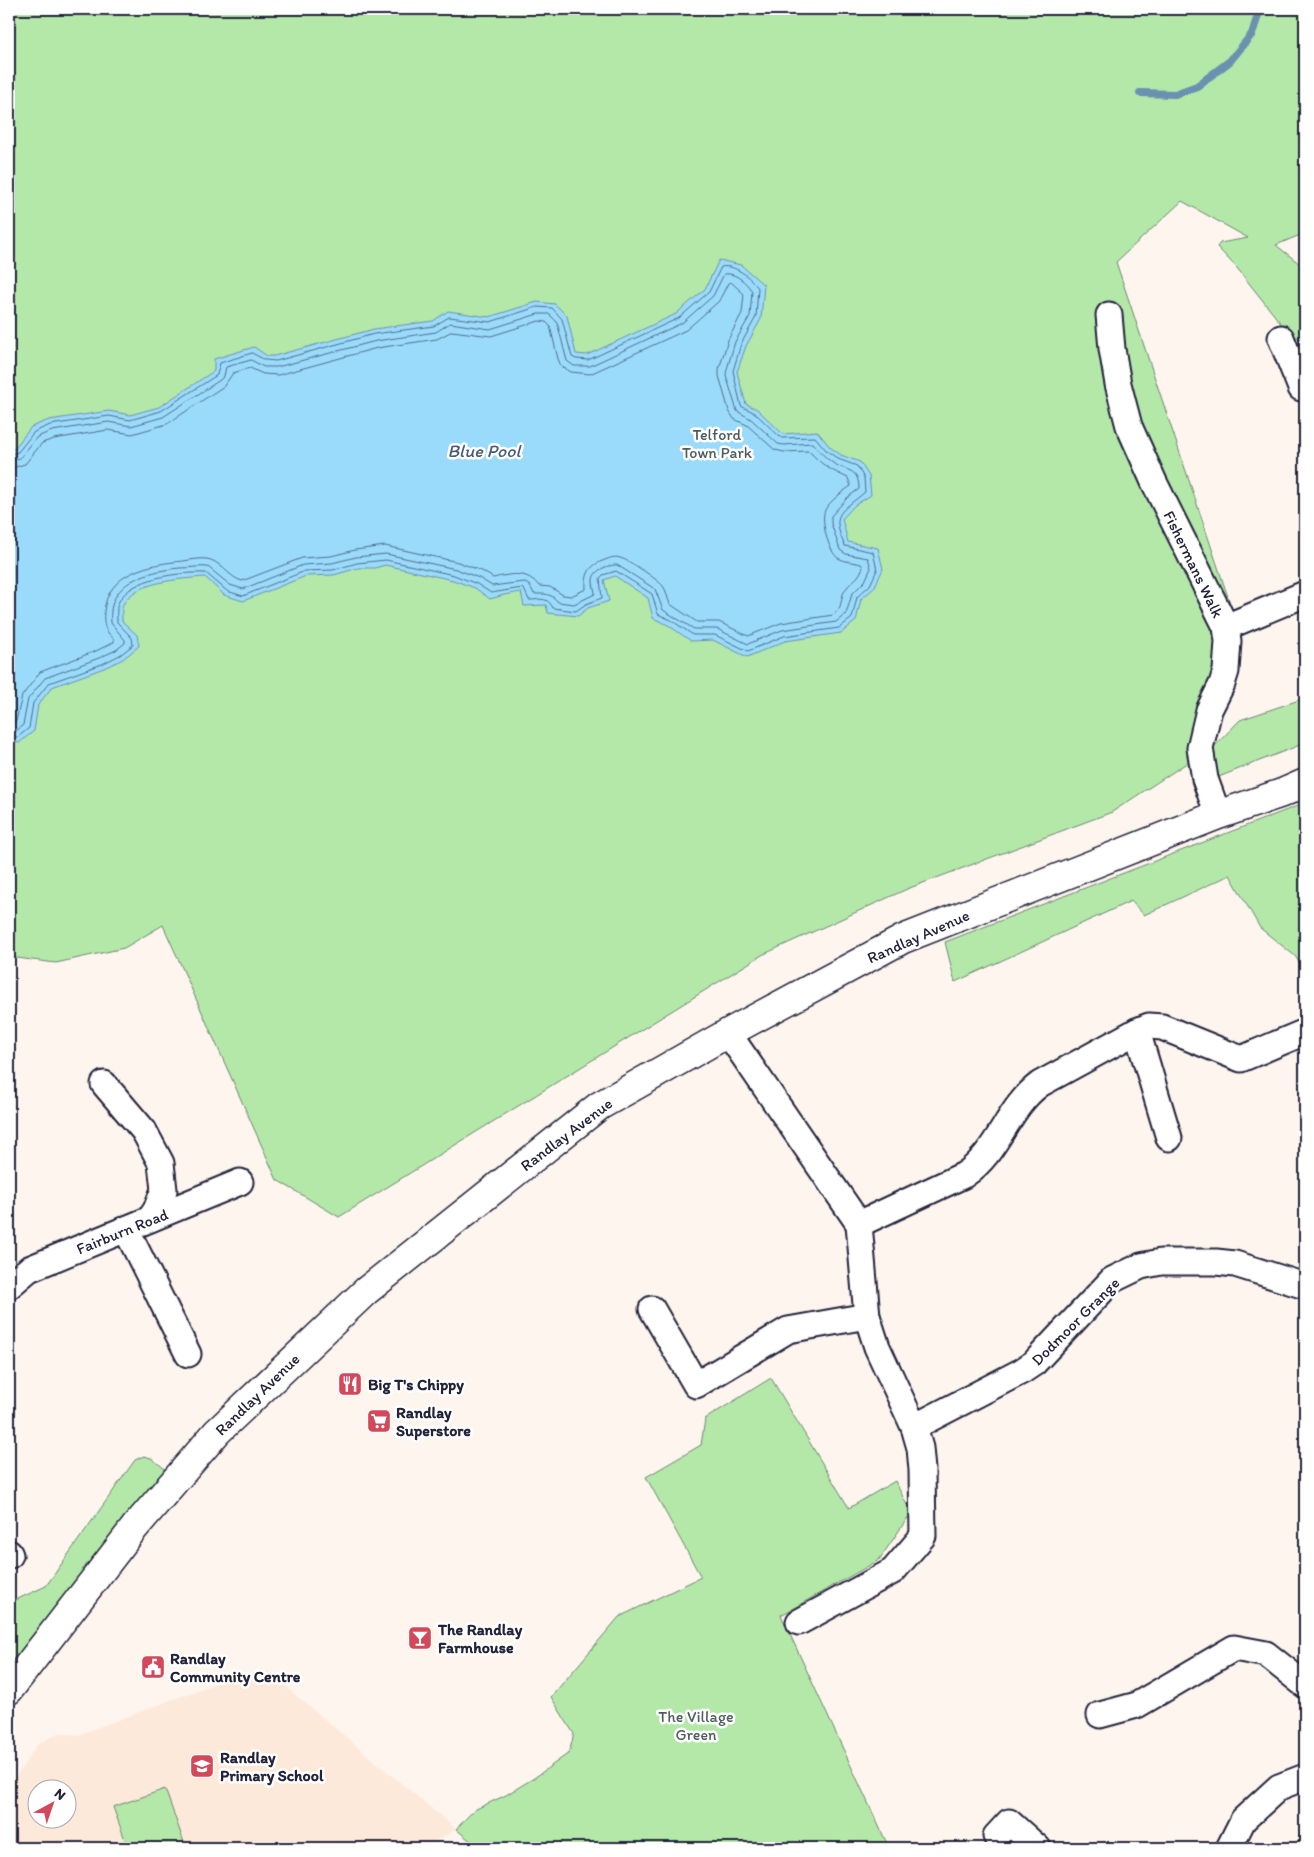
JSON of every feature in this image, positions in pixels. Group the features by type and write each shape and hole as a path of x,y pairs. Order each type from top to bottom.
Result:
{"street":[{"name":"Fishermans Walk","path":"1109,314 1118,384 1129,426 1154,482 1226,627 1228,640 1226,671 1222,684 1209,710 1200,748 1205,779 1218,815"},
{"path":"1282,338 1301,388"},
{"path":"1226,627 1305,594"},
{"name":"Randlay Avenue","path":"9,1690 136,1526 217,1432 366,1291 599,1106 728,1033 903,939 1218,815 1305,783"},
{"path":"859,1224 964,1175 976,1167 986,1156 1028,1092 1138,1031 1150,1026 1162,1027 1240,1059 1305,1032"},
{"path":"1138,1031 1169,1138"},
{"path":"728,1033 859,1224 867,1316 877,1347 914,1427 920,1448 923,1536 893,1571 799,1622"},
{"path":"104,1084 144,1131 161,1163 164,1190 150,1219"},
{"name":"Fairburn Road","path":"9,1286 28,1269 240,1182"},
{"path":"126,1229 188,1354"},
{"name":"Dodmoor Grange","path":"914,1427 1022,1372 1034,1363 1112,1280 1141,1266 1161,1262 1235,1264 1305,1286"},
{"path":"652,1309 696,1385 788,1330 867,1316"},
{"path":"1100,1715 1137,1705 1234,1648 1266,1654 1305,1685"},
{"path":"1229,1848 1243,1820 1280,1787 1305,1777"},
{"path":"996,1836 1009,1822 1038,1848"}],"shaded area":[{"name":"Randlay Primary School","path":"268,1672 456,1829 424,1848 9,1848 9,1787 37,1745 59,1733 78,1735 222,1681"}],"green space":[{"name":"Telford Town Park","path":"9,9 1305,9 1305,233 1276,245 1305,268 1305,343 1286,330 1237,268 1217,247 1220,243 1248,238 1182,201 1116,262 1233,612 1202,753 1112,812 907,889 762,955 339,1217 277,1180 163,925 124,948 56,963 9,957"},
{"path":"1305,698 1305,743 1211,780 1203,758 1240,720"},
{"path":"1305,803 1305,972 1295,956 1260,928 1230,875 1144,915 1131,901 955,982 945,942"},
{"name":"The Village Green","path":"771,1378 849,1508 895,1481 911,1513 879,1560 781,1615 889,1848 479,1848 456,1829 474,1810 506,1795 569,1753 574,1734 551,1697 619,1617 701,1577 646,1477 701,1445 705,1419"},
{"path":"144,1456 151,1458 169,1472 9,1677 9,1603 46,1586 135,1460"},
{"path":"165,1789 186,1848 128,1848 113,1807"}],"water":[{"name":"Blue Pool","path":"719,260 741,265 764,285 761,319 746,346 737,372 746,404 757,409 783,434 817,431 830,447 841,455 860,462 869,476 871,495 855,505 842,519 848,542 878,548 883,569 874,588 861,599 856,621 841,633 785,641 747,657 713,640 691,641 668,625 653,618 648,598 615,576 604,580 609,601 588,608 578,616 548,613 546,605 524,606 521,592 490,599 475,588 453,580 385,565 375,568 358,568 334,575 306,576 243,601 224,595 205,577 172,580 147,586 137,591 128,597 123,605 122,621 137,635 139,646 123,659 104,668 52,687 38,705 34,731 19,743 9,741 9,451 14,449 31,427 49,420 109,411 130,415 159,407 214,371 214,359 254,347 267,356 274,356 374,329 433,321 448,311 489,317 537,302 555,304 567,316 576,354 587,355 676,314 705,289"}],"waterway":[{"path":"1140,93 1175,94 1197,86 1230,61 1252,34 1260,9"}],"place":[{"name":"Big T's Chippy","path":"350,1384"},
{"name":"Randlay Superstore","path":"379,1421"},
{"name":"The Randlay Farmhouse","path":"420,1638"},
{"name":"Randlay Community Centre","path":"153,1667"},
{"name":"Randlay Primary School","path":"202,1766"}]}
